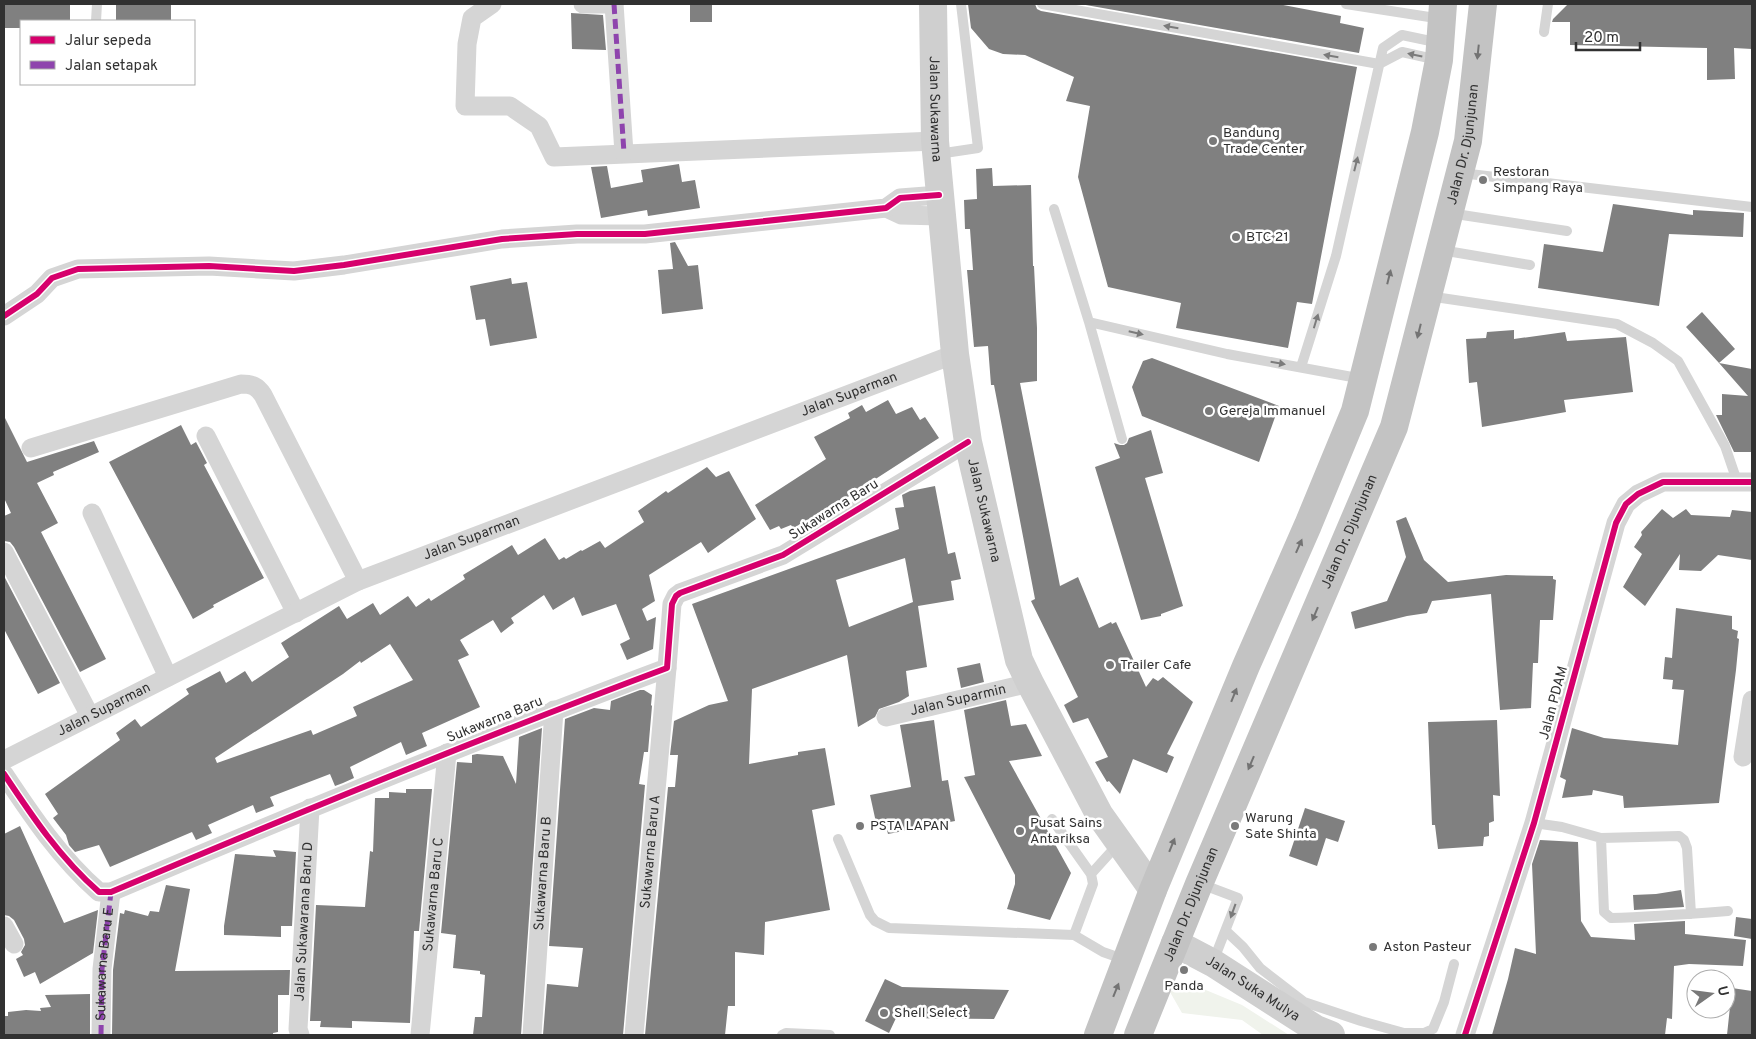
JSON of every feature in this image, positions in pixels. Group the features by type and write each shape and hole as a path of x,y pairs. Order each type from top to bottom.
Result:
{"highway":[{"name":"Jalan Dr. Djunjunan","path":"1138,1035 1199,884 1394,427 1468,141 1483,4"},
{"path":"1098,1035 1153,890 1355,411 1423,140 1441,31"}],"street":[{"path":"492,4 472,18 467,44 465,106 510,106 540,126 554,157 624,153 935,148"},
{"path":"583,4 614,4 624,153"},
{"name":"Jalan Sukawarna","path":"933,4 935,148 954,354 968,442 1019,660 1099,814 1153,890"},
{"path":"4,316 36,294 52,278 78,269 208,266 294,271 344,266 502,239 577,234 645,234 886,208 900,198 940,205"},
{"name":"Jalan Suparman","path":"4,760 358,581 954,354"},
{"path":"31,448 241,384 250,384 258,387 358,581"},
{"path":"206,436 296,613"},
{"name":"Sukawarna Baru","path":"111,892 310,808 554,710 668,668 672,604 676,596 783,556 968,442"},
{"name":"Jalan PDAM","path":"1465,1035 1534,823 1616,523 1626,504 1638,494 1662,482 1745,482"},
{"path":"92,513 168,677"},
{"path":"4,552 90,716"},
{"name":"Sukawarna Baru A","path":"634,1035 668,668"},
{"name":"Jalan Suparmin","path":"886,717 1030,683"},
{"path":"1743,757 1752,700"},
{"name":"Sukawarna Baru B","path":"532,1035 554,710"},
{"name":"Sukawarna Baru C","path":"420,1035 447,753"},
{"path":"4,774 46,835 64,856 99,892 111,892"},
{"name":"Jalan Sukawarana Baru D","path":"300,1035 298,1029 310,808"},
{"name":"Sukawarna Baru E","path":"101,1035 102,969 111,892"},
{"path":"4,926 14,944"},
{"name":"Jalan Suka Mulya","path":"1175,943 1213,963 1316,1029 1331,1035"}],"lane":[{"path":"96,20 97,4"},
{"path":"935,148 978,148 961,4"},
{"path":"1042,4 1379,64 1441,31"},
{"path":"1346,4 1441,31"},
{"path":"1544,32 1548,4"},
{"path":"1301,367 1336,256 1383,48 1402,35 1441,31"},
{"path":"1460,172 1752,207"},
{"path":"1054,209 1089,322 1122,440"},
{"path":"1449,213 1567,231"},
{"path":"1440,249 1530,265"},
{"path":"1427,296 1617,324 1652,343 1678,361 1745,482"},
{"path":"1089,322 1227,354 1364,379"},
{"path":"1052,819 1091,874 1092,884 1074,936"},
{"path":"1534,823 1562,827 1601,838 1679,836 1684,840 1687,848 1691,914"},
{"path":"1601,838 1604,912 1607,916 1611,918 1728,911"},
{"path":"838,839 870,915 875,921 889,928 1074,936 1103,952 1128,960"},
{"path":"1091,874 1119,842"},
{"path":"1199,884 1238,898 1213,963"},
{"path":"1226,931 1243,946 1260,968 1304,1002 1361,1021 1404,1032 1424,1033 1433,1029 1444,1002 1454,964"},
{"path":"782,1035 786,1032 830,1035"}],"shaded area":[{"path":"1184,981 1242,1005 1289,1035 1263,1035 1242,1020 1182,1013 1170,992"}],"building":[{"path":"5,4 70,4 70,20 20,20 20,28 4,28"},
{"path":"116,4 171,4 171,20 116,20"},
{"path":"690,4 712,4 712,22 690,22"},
{"name":"Bandung Trade Center","path":"968,4 1035,4 1037,9 1041,11 1357,67 1312,304 1297,302 1288,348 1176,328 1181,303 1108,287 1078,177 1090,106 1066,101 1074,77 1025,55 1003,54 989,49 971,28"},
{"path":"1080,4 1278,4 1341,16 1340,23 1364,28 1359,53"},
{"path":"1568,4 1752,4 1752,49 1734,48 1735,79 1707,80 1707,48 1570,45 1570,22 1552,22"},
{"path":"571,13 603,15 606,50 572,49"},
{"path":"679,164 682,182 695,180 700,208 648,216 647,210 601,218 591,167 607,166 611,188 643,182 641,170"},
{"path":"992,168 993,186 1031,185 1037,328 1037,381 1020,383 1060,586 1078,577 1099,628 1111,622 1112,624 1116,622 1146,687 1153,678 1158,681 1163,677 1193,702 1167,754 1174,757 1167,773 1133,759 1120,794 1109,781 1107,782 1095,762 1108,757 1088,718 1073,723 1064,705 1078,697 1031,601 1035,599 994,385 991,385 988,346 974,347 967,270 973,270 970,229 965,229 964,200 977,199 976,169"},
{"path":"1613,204 1693,215 1693,210 1744,213 1743,237 1669,234 1659,306 1538,288 1544,244 1603,252"},
{"path":"675,242 688,266 698,265 703,309 662,314 658,270 673,269 670,243"},
{"path":"511,278 512,284 527,282 537,338 490,346 485,319 476,320 470,286"},
{"path":"1702,312 1735,349 1719,363 1686,327"},
{"path":"1514,330 1514,339 1565,332 1567,341 1626,337 1633,392 1564,400 1566,412 1482,427 1477,382 1469,383 1466,339 1486,338 1487,332"},
{"name":"Gereja Immanuel","path":"1152,358 1279,406 1259,462 1142,416 1132,387 1143,361"},
{"path":"1719,363 1752,369 1752,452 1734,452 1716,415 1722,415 1722,394 1748,396"},
{"path":"888,400 896,414 912,407 920,420 925,417 939,438 795,531 791,525 781,529 779,526 770,530 755,505 826,459 814,437 850,418 848,413 862,405 866,412"},
{"path":"4,416 27,462 94,441 99,452 53,472 54,475 37,483 58,523 41,532 106,659 80,672 14,547 10,542 4,541 4,516 11,513 4,498"},
{"path":"181,425 191,445 196,442 207,463 204,465 264,578 213,605 214,607 193,619 109,462"},
{"path":"1151,430 1163,473 1145,478 1183,606 1161,614 1161,616 1141,620 1095,467 1120,458 1114,443 1124,445 1129,438"},
{"path":"707,467 716,477 729,471 756,519 708,553 701,542 649,575 655,601 642,609 647,621 656,617 653,649 627,660 620,644 630,639 616,604 582,616 574,597 553,610 544,595 511,618 514,623 501,633 493,620 460,640 469,655 458,660 480,707 422,733 427,746 406,755 401,742 350,767 354,778 343,783 335,786 330,774 270,797 274,806 256,813 253,805 208,825 212,833 196,840 192,832 110,867 99,845 75,852 69,845 66,835 53,818 58,814 45,794 120,740 116,733 135,719 141,727 189,694 186,689 220,671 226,683 245,671 252,682 289,657 281,643 339,606 347,619 373,603 380,615 408,596 416,607 429,598 431,601 465,579 463,575 512,545 518,555 545,538 559,560 564,557 566,559 600,541 605,548 644,522 638,511 666,491 668,493","holes":["390,644 413,680 353,707 357,716 313,735 311,730 217,763 215,758 360,661 361,663"]},
{"path":"935,486 948,554 955,552 961,579 951,581 954,600 918,606 927,667 906,671 909,696 899,702 879,709 875,717 858,727 847,655 752,689 749,764 798,755 798,752 825,748 835,805 812,810 830,910 765,922 764,955 735,952 735,1006 728,1006 725,1035 645,1035 668,787 675,787 678,755 670,755 674,721 709,705 728,701 692,604 899,529 895,508 904,507 902,495 910,491","holes":["905,558 913,602 849,627 836,580"]},
{"path":"1662,509 1673,518 1686,509 1691,515 1730,517 1732,510 1752,512 1752,560 1718,555 1701,571 1679,570 1680,554 1645,606 1623,587 1642,554 1634,547 1642,535 1641,532"},
{"path":"1406,517 1424,560 1448,582 1506,575 1553,576 1553,579 1556,580 1553,620 1540,620 1538,663 1533,663 1531,708 1500,710 1491,594 1432,601 1427,613 1355,629 1351,612 1387,601 1406,557 1396,521"},
{"path":"4,576 60,683 38,694 4,629"},
{"path":"1676,608 1732,616 1732,629 1738,631 1736,670 1719,803 1624,808 1623,796 1593,790 1592,795 1562,798 1566,780 1560,777 1572,728 1604,738 1678,745 1684,690 1672,689 1673,680 1663,679 1665,657 1672,658"},
{"path":"980,663 984,682 961,688 957,668"},
{"path":"644,690 652,695 652,706 648,752 644,752 639,784 645,785 623,1035 543,1035 547,984 578,987 583,948 549,946 565,719 594,708 610,710 611,701"},
{"name":"Pusat Sains Antariksa","path":"1006,700 1011,726 1026,724 1042,756 1009,761 1071,873 1050,920 1007,909 1015,884 1015,875 964,777 975,775 964,710"},
{"path":"934,720 942,781 948,780 955,821 888,834 886,826 877,827 870,795 911,787 900,725"},
{"path":"1497,720 1500,796 1493,795 1494,821 1489,823 1489,836 1484,837 1483,846 1438,849 1435,825 1432,825 1428,722"},
{"path":"542,728 521,1035 473,1035 475,1017 482,1017 485,975 480,974 480,971 453,968 456,935 441,933 457,762 472,763 472,755 477,754 503,756 516,784 519,737"},
{"path":"406,789 432,789 419,931 414,931 410,1023 352,1021 352,1028 320,1027 321,1021 310,1021 316,905 365,907 370,851 373,852 375,798 389,798 389,792 406,793"},
{"path":"1305,808 1345,821 1338,842 1326,838 1317,866 1289,856"},
{"path":"20,826 64,923 98,910 93,953 40,984 35,972 24,977 16,959 23,955 21,952 25,945 24,939 14,920 4,915 4,834"},
{"path":"1540,840 1578,842 1581,921 1591,937 1635,940 1634,924 1685,921 1685,934 1746,940 1743,966 1689,964 1674,966 1672,1019 1667,1018 1665,1035 1492,1035 1515,948 1536,954 1532,864"},
{"path":"273,850 296,852 292,926 281,926 281,937 224,935 235,854 276,857"},
{"path":"166,885 190,889 175,971 290,970 289,995 278,995 278,1032 273,1033 273,1035 112,1035 113,970 120,913 124,914 125,910 148,916 150,911 159,912"},
{"path":"1681,890 1684,907 1634,910 1633,895"},
{"path":"1736,917 1752,919 1752,939 1734,936"},
{"path":"885,979 902,987 1009,990 994,1019 896,1018 889,1033 865,1021"},
{"path":"1736,989 1752,991 1752,1035 1727,1035 1729,1019 1736,1019"},
{"path":"90,994 90,1035 4,1035 4,1016 8,1016 8,1012 41,1011 40,1008 51,1007 45,995"}],"marked path":[{"path":"614,4 624,153"},
{"path":"101,1035 102,969 111,892"}],"cycle path":[{"path":"4,316 37,294 52,278 78,269 209,266 294,271 344,265 502,239 577,234 645,234 886,208 900,198 939,195"},
{"path":"4,774 59,851 99,892 111,892 388,777 667,668 672,604 676,596 783,555 968,442"},
{"path":"1465,1035 1534,823 1616,523 1626,504 1638,494 1663,482 1752,482"}],"place":[{"name":"Bandung Trade Center","path":"1213,141"},
{"name":"Restoran Simpang Raya","path":"1483,180"},
{"name":"BTC 21","path":"1236,237"},
{"name":"Gereja Immanuel","path":"1209,411"},
{"name":"Trailer Cafe","path":"1110,665"},
{"name":"PSTA LAPAN","path":"860,826"},
{"name":"Warung Sate Shinta","path":"1235,826"},
{"name":"Pusat Sains Antariksa","path":"1020,831"},
{"name":"Aston Pasteur","path":"1373,947"},
{"name":"Panda","path":"1184,970"},
{"name":"Shell Select","path":"884,1013"}]}
